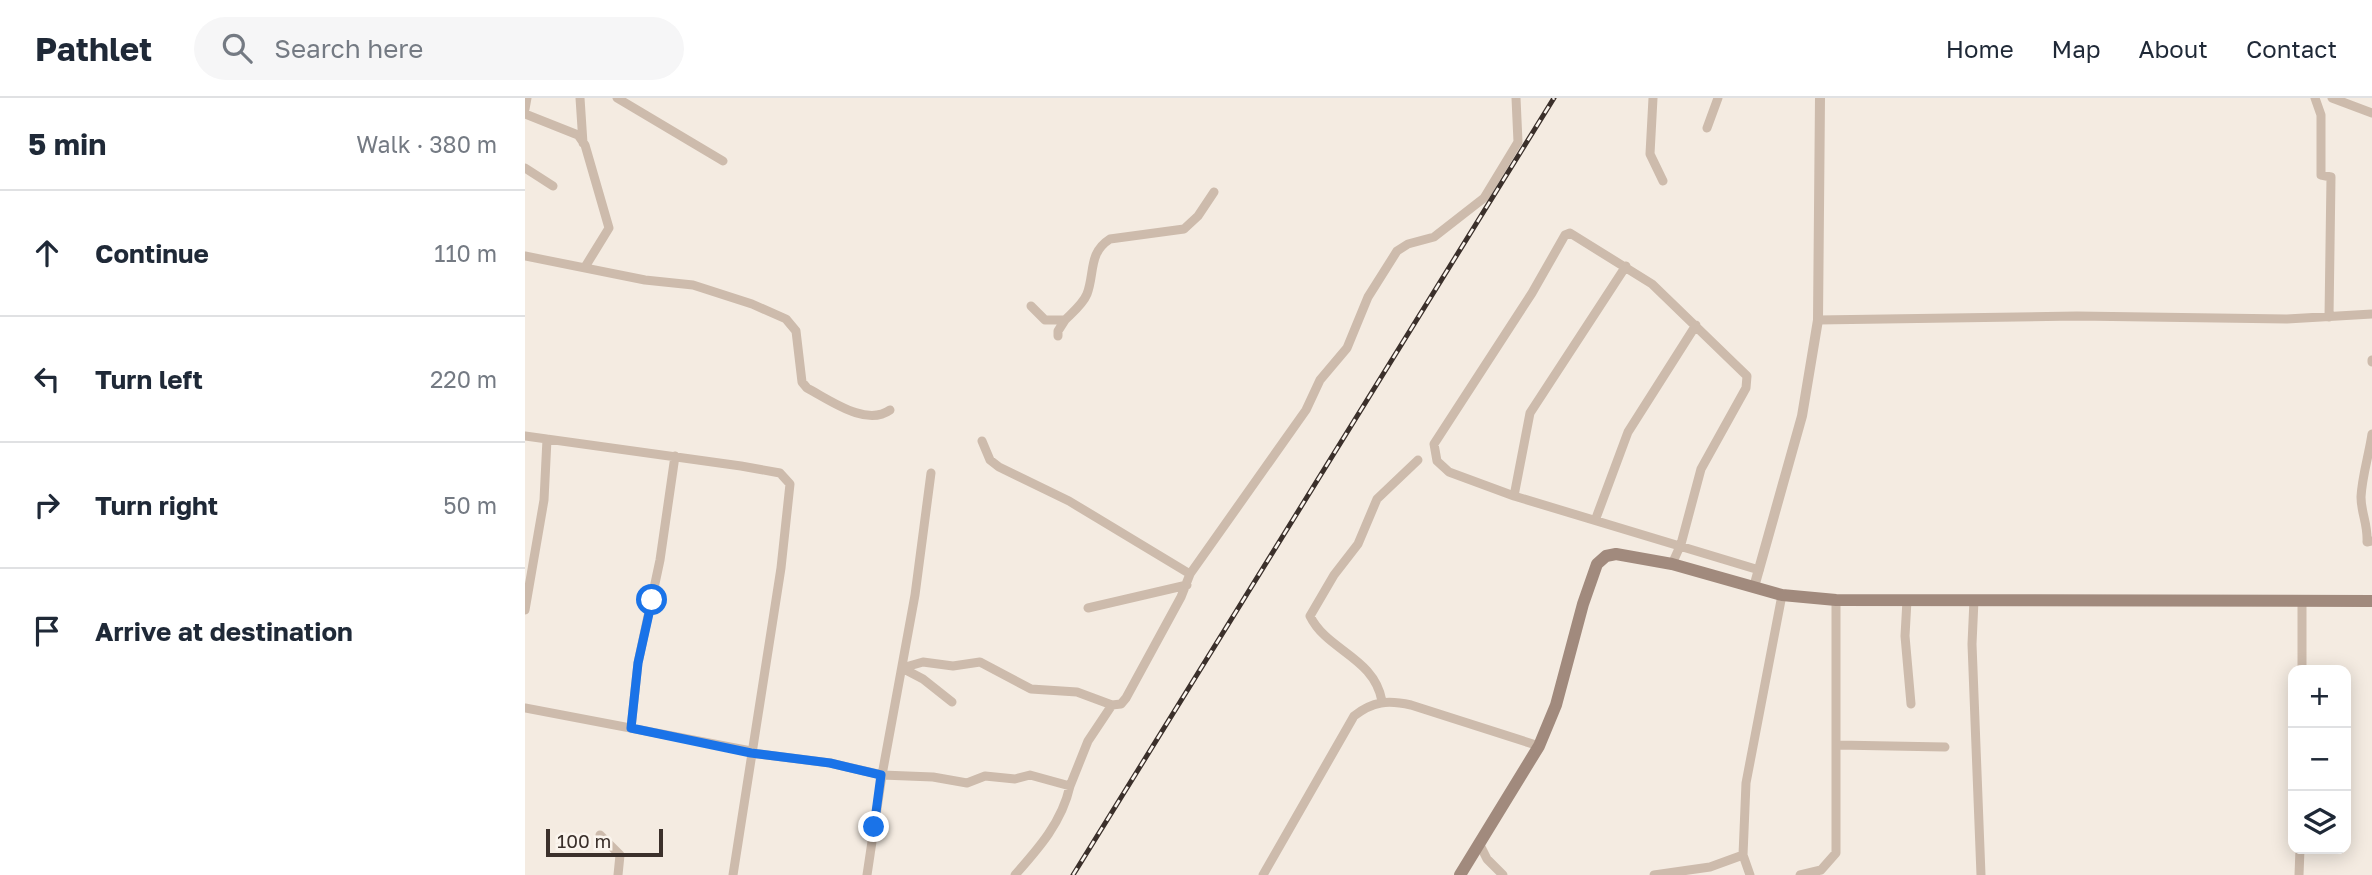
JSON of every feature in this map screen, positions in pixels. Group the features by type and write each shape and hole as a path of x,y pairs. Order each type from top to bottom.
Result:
{"main road":[{"path":"1459,875 1539,746 1556,705 1597,564 1606,556 1616,554 1672,564 1782,595 1836,600 2372,600"}],"street":[{"path":"527,98 525,112 570,131 583,143"},
{"path":"580,98 583,143 609,228 585,267"},
{"path":"617,98 723,161"},
{"path":"902,668 923,662 953,666 979,662 1020,685 1077,692 1112,705 1121,704 1187,585 1190,574 1305,410 1320,380 1347,348 1368,297 1397,251 1408,244 1434,237 1484,198 1518,142 1516,98"},
{"path":"1653,98 1650,154 1663,181"},
{"path":"1707,128 1718,98"},
{"path":"1754,587 1802,416 1818,320 1820,98"},
{"path":"2315,98 2321,115 2321,175 2331,177 2329,317"},
{"path":"2332,98 2372,113"},
{"path":"525,168 553,186"},
{"path":"1058,336 1065,320 1087,293 1091,264 1101,245 1110,239 1184,229 1198,216 1214,192"},
{"path":"1672,564 1681,544 1701,470 1746,388 1748,376 1652,284 1579,236 1565,235 1532,293 1434,444 1434,452 1442,468 1514,496 1596,518 1681,544 1759,570"},
{"path":"525,256 645,280 693,285 752,304 786,319 796,331 802,382 807,388 863,415 881,417 890,410"},
{"path":"1514,496 1530,413 1626,266"},
{"path":"1031,306 1045,320 1065,320"},
{"path":"1818,320 2077,316 2167,319 2372,314"},
{"path":"1596,518 1628,432 1696,325"},
{"path":"2372,434 2361,495 2362,509 2368,523 2367,542 2372,541"},
{"path":"525,436 780,473 790,484 781,568 733,875"},
{"path":"525,610 544,500 547,439"},
{"path":"982,441 990,460 999,467 1069,501 1190,574"},
{"path":"631,728 638,663 660,560 675,456"},
{"path":"1382,701 1379,684 1345,648 1332,642 1315,627 1310,616 1333,575 1358,544 1377,499 1418,460"},
{"path":"867,875 881,775 885,771 932,473"},
{"path":"1088,608 1187,585"},
{"path":"1750,875 1743,855 1746,783 1782,595"},
{"path":"1800,875 1821,870 1836,853 1836,600"},
{"path":"1907,600 1905,636 1911,704"},
{"path":"1974,600 1972,644 1981,875"},
{"path":"2302,601 2302,665"},
{"path":"902,668 933,686 952,702"},
{"path":"1263,875 1354,716 1363,709 1382,701 1411,705 1539,746"},
{"path":"1015,875 1048,835 1065,806 1088,741 1112,705"},
{"path":"525,708 751,752 830,763 881,775 933,777 967,783 985,776 1015,779 1030,775 1070,786"},
{"path":"1837,745 1945,747"},
{"path":"600,835 620,855 618,875"},
{"path":"1479,843 1487,859 1503,875"},
{"path":"2299,875 2300,854"},
{"path":"1654,875 1710,867 1743,855"}],"railway":[{"path":"1073,875 1554,98"}],"route":[{"path":"652,600 638,663 631,728 751,753 783,755 881,775 882,786 874,827"}]}
